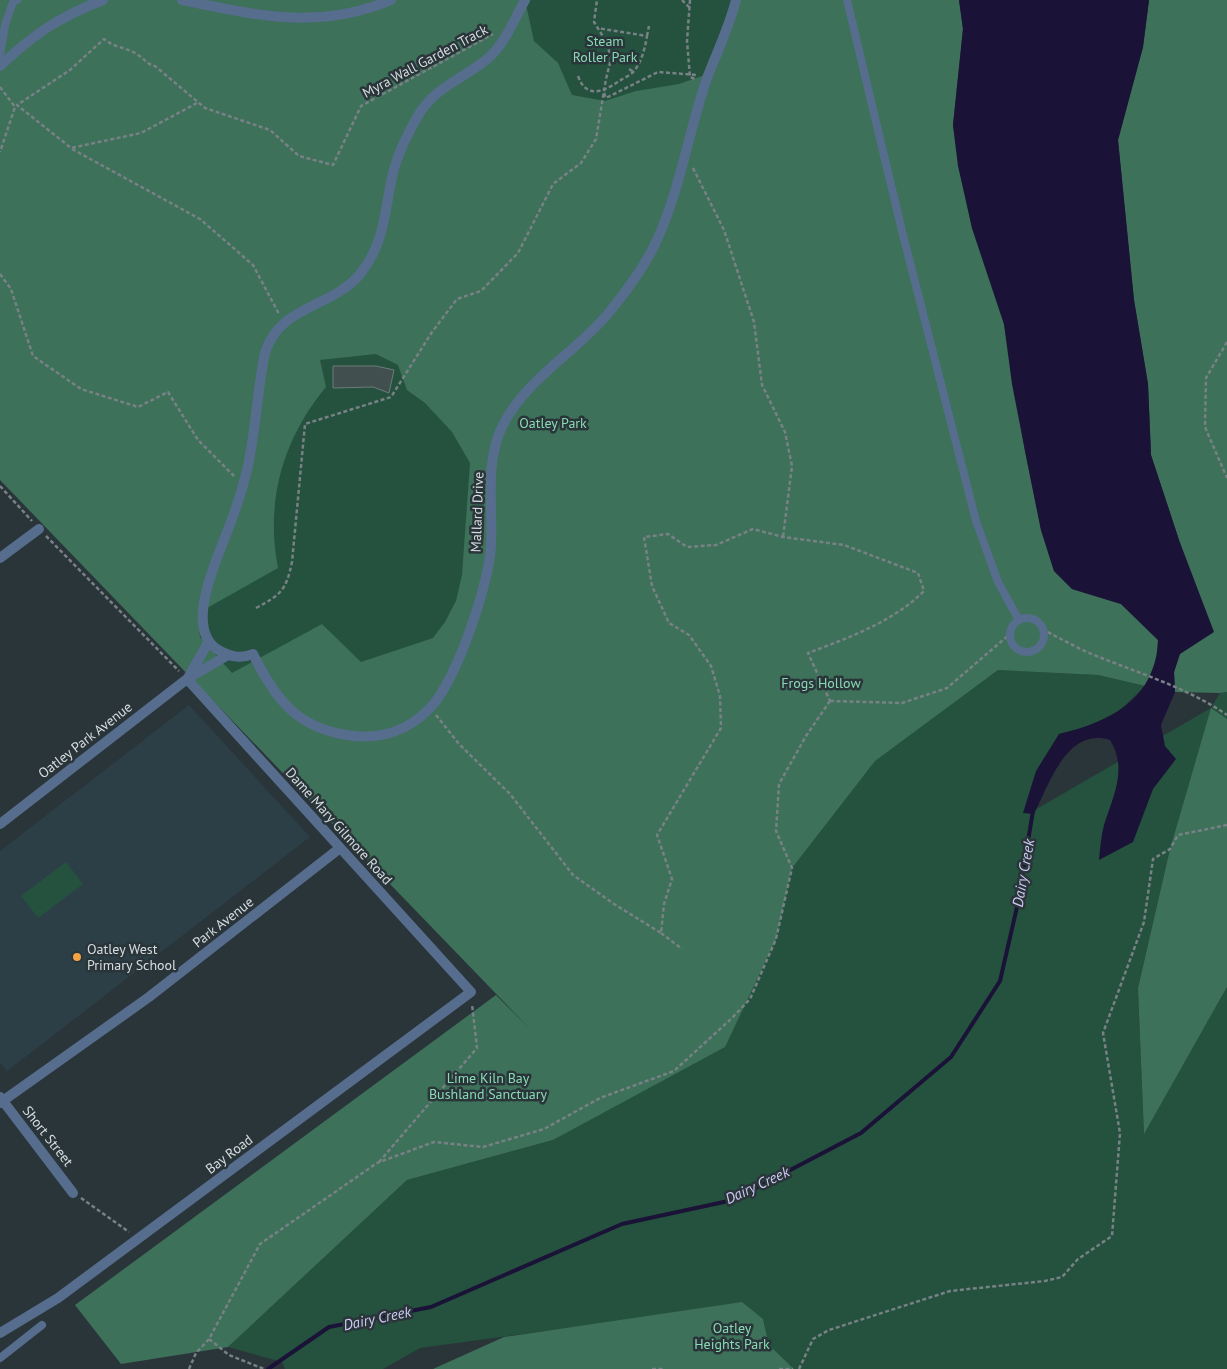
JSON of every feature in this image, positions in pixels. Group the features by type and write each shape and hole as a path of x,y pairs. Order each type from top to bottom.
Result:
{"street":[{"path":"0,66 20,47 68,14 102,0"},
{"path":"182,0 264,16 302,19 349,14 390,0"},
{"path":"228,655 218,650 209,641 203,619 203,606 214,565 243,485 251,451 265,352 272,335 283,322 338,293 360,274 380,240 400,152 420,112 437,91 486,60 507,32 525,0"},
{"name":"Mallard Drive","path":"187,679 228,655 241,658 253,654 268,684 284,705 297,717 322,729 353,736 385,735 416,722 431,708 447,683 484,589 491,545 490,486 500,430 525,393 596,328 640,270 663,225 686,154 706,82 736,0"},
{"path":"0,558 39,529"},
{"path":"187,679 209,641"},
{"name":"Oatley Park Avenue","path":"0,824 187,679"},
{"name":"Dame Mary Gilmore Road","path":"187,679 471,992"},
{"name":"Park Avenue","path":"1,1101 149,997 340,848"},
{"name":"Bay Road","path":"0,1334 58,1298 471,992"},
{"name":"Short Street","path":"1,1101 73,1192"}],"lane":[{"path":"0,55 5,25 13,2 17,0"},
{"path":"847,0 900,222 976,522 998,582 1019,620"},
{"path":"1033,619 1042,629 1040,644 1026,651 1013,644 1010,634 1013,626 1019,620 1033,619"},
{"path":"0,1358 42,1325"}],"path":[{"path":"256,608 279,596 288,582 292,562 305,424 391,397 432,332 457,299 481,290 518,252 553,184 580,163 596,139 611,60 607,43 594,22 597,0"},
{"path":"682,0 690,8"},
{"path":"690,0 687,42 690,75 695,79"},
{"path":"578,76 584,86 593,91 604,92 634,72 643,56 649,26"},
{"path":"597,28 647,36"},
{"name":"Myra Wall Garden Track","path":"71,148 17,105 70,70 104,39 112,46 126,49 138,55 146,64 155,66 172,82 192,95 197,103 214,112 270,130 299,156 333,165 361,106 489,35 507,32"},
{"path":"629,69 634,72"},
{"path":"604,92 606,98 658,72 702,76 706,82"},
{"path":"0,87 15,107 0,152"},
{"path":"71,148 141,133 197,103"},
{"path":"71,148 200,219 253,265 283,322"},
{"path":"686,154 724,230 754,322 762,385 785,432 792,466 782,537"},
{"path":"0,274 11,289 33,356 80,389 138,406 168,392 198,440 243,485"},
{"path":"1227,342 1206,378 1205,427 1227,478"},
{"path":"0,486 39,529 187,679"},
{"path":"661,933 664,904 672,879 657,835 720,728 720,696 711,666 689,635 670,623 652,586 644,537 668,534 687,547 716,545 753,530 782,537 844,546 918,573 924,591 909,606 855,635 808,653 830,701"},
{"path":"1042,629 1088,652 1123,664 1211,704 1227,715"},
{"path":"830,701 902,703 947,688 1010,634"},
{"path":"189,1369 196,1353 209,1339 260,1244 378,1163 434,1142 483,1147 544,1129 600,1098 674,1071 732,1018 750,998 776,939 792,868 776,832 779,784 806,736 830,701"},
{"path":"431,708 459,744 510,794 573,875 614,904 661,933 682,950"},
{"path":"799,1369 813,1339 829,1330 950,1291 1045,1281 1062,1277 1078,1258 1112,1236 1120,1133 1104,1033 1144,922 1153,859 1170,849 1178,835 1227,825"},
{"path":"378,1163 476,1048 471,992"},
{"path":"73,1192 139,1238"},
{"path":"209,1339 229,1355 264,1369"},
{"path":"652,1369 664,1369"},
{"path":"779,1369 793,1369"}],"shaded area":[{"path":"959,0 1149,0 1143,47 1118,140 1134,300 1148,384 1151,455 1179,540 1214,632 1180,654 1174,672 1175,692 1161,725 1165,746 1176,759 1153,789 1133,842 1099,860 1103,829 1115,793 1118,772 1118,761 1110,740 1095,738 1082,742 1071,750 1053,774 1034,814 1023,813 1036,771 1059,734 1096,723 1127,705 1139,693 1149,678 1155,660 1158,640 1121,604 1072,589 1054,571 1041,530 1012,384 1004,324 972,228 958,166 953,125 963,29"},
{"name":"Oatley West Primary School","path":"189,705 310,837 7,1071 0,1063 0,851"}],"green space":[{"name":"Oatley Park","path":"0,0 951,0 944,709 998,670 1098,675 1145,686 1119,711 1085,728 1059,734 1033,811 1211,708 1220,693 1227,692 1227,719 1211,709 1170,849 1138,988 1144,1133 1227,987 1227,1369 794,1369 769,1345 763,1319 694,1311 420,1348 383,1369 285,1369 282,1362 228,1347 407,1180 553,1140 607,1108 0,443"},
{"name":"Oatley Park","path":"0,0 525,0 534,41 558,63 572,95 605,101 636,91 679,84 702,76 718,53 736,0 959,0 963,29 953,125 958,161 972,228 1004,324 1025,451 1041,530 1054,571 1072,589 1121,604 1158,640 1157,659 1145,686 1098,675 998,670 875,761 792,868 776,939 725,1047 553,1140 407,1180 228,1347 121,1364 75,1305 496,995 529,1028 0,480","holes":["376,354 398,365 407,390 425,403 452,432 470,463 462,575 456,601 445,622 433,638 361,662 322,624 232,673 200,637 198,613 278,568 274,519 276,495 288,449 311,407 326,387 320,360"]},
{"path":"1149,0 1227,0 1227,692 1220,693 1175,692 1174,672 1180,653 1179,540 1151,455 1148,384 1134,300 1118,140 1143,47"},
{"path":"1211,708 1227,719 1227,987 1144,1134 1138,988 1170,849"},
{"path":"66,862 83,884 38,918 21,896"},
{"name":"Oatley Heights Park","path":"742,1302 763,1319 769,1345 794,1369 433,1369 504,1337"}],"building":[{"path":"333,366 376,366 394,370 389,393 373,387 333,388"}],"waterway":[{"name":"Dairy Creek","path":"268,1369 329,1327 431,1307 622,1224 733,1200 861,1133 951,1057 1000,981 1017,907 1033,811"}],"place":[{"name":"Oatley West Primary School","path":"77,957"}],"park label":[{"name":"Steam Roller Park","path":"605,49"},
{"name":"Frogs Hollow","path":"821,683"},
{"name":"Lime Kiln Bay Bushland Sanctuary","path":"488,1086"}]}
